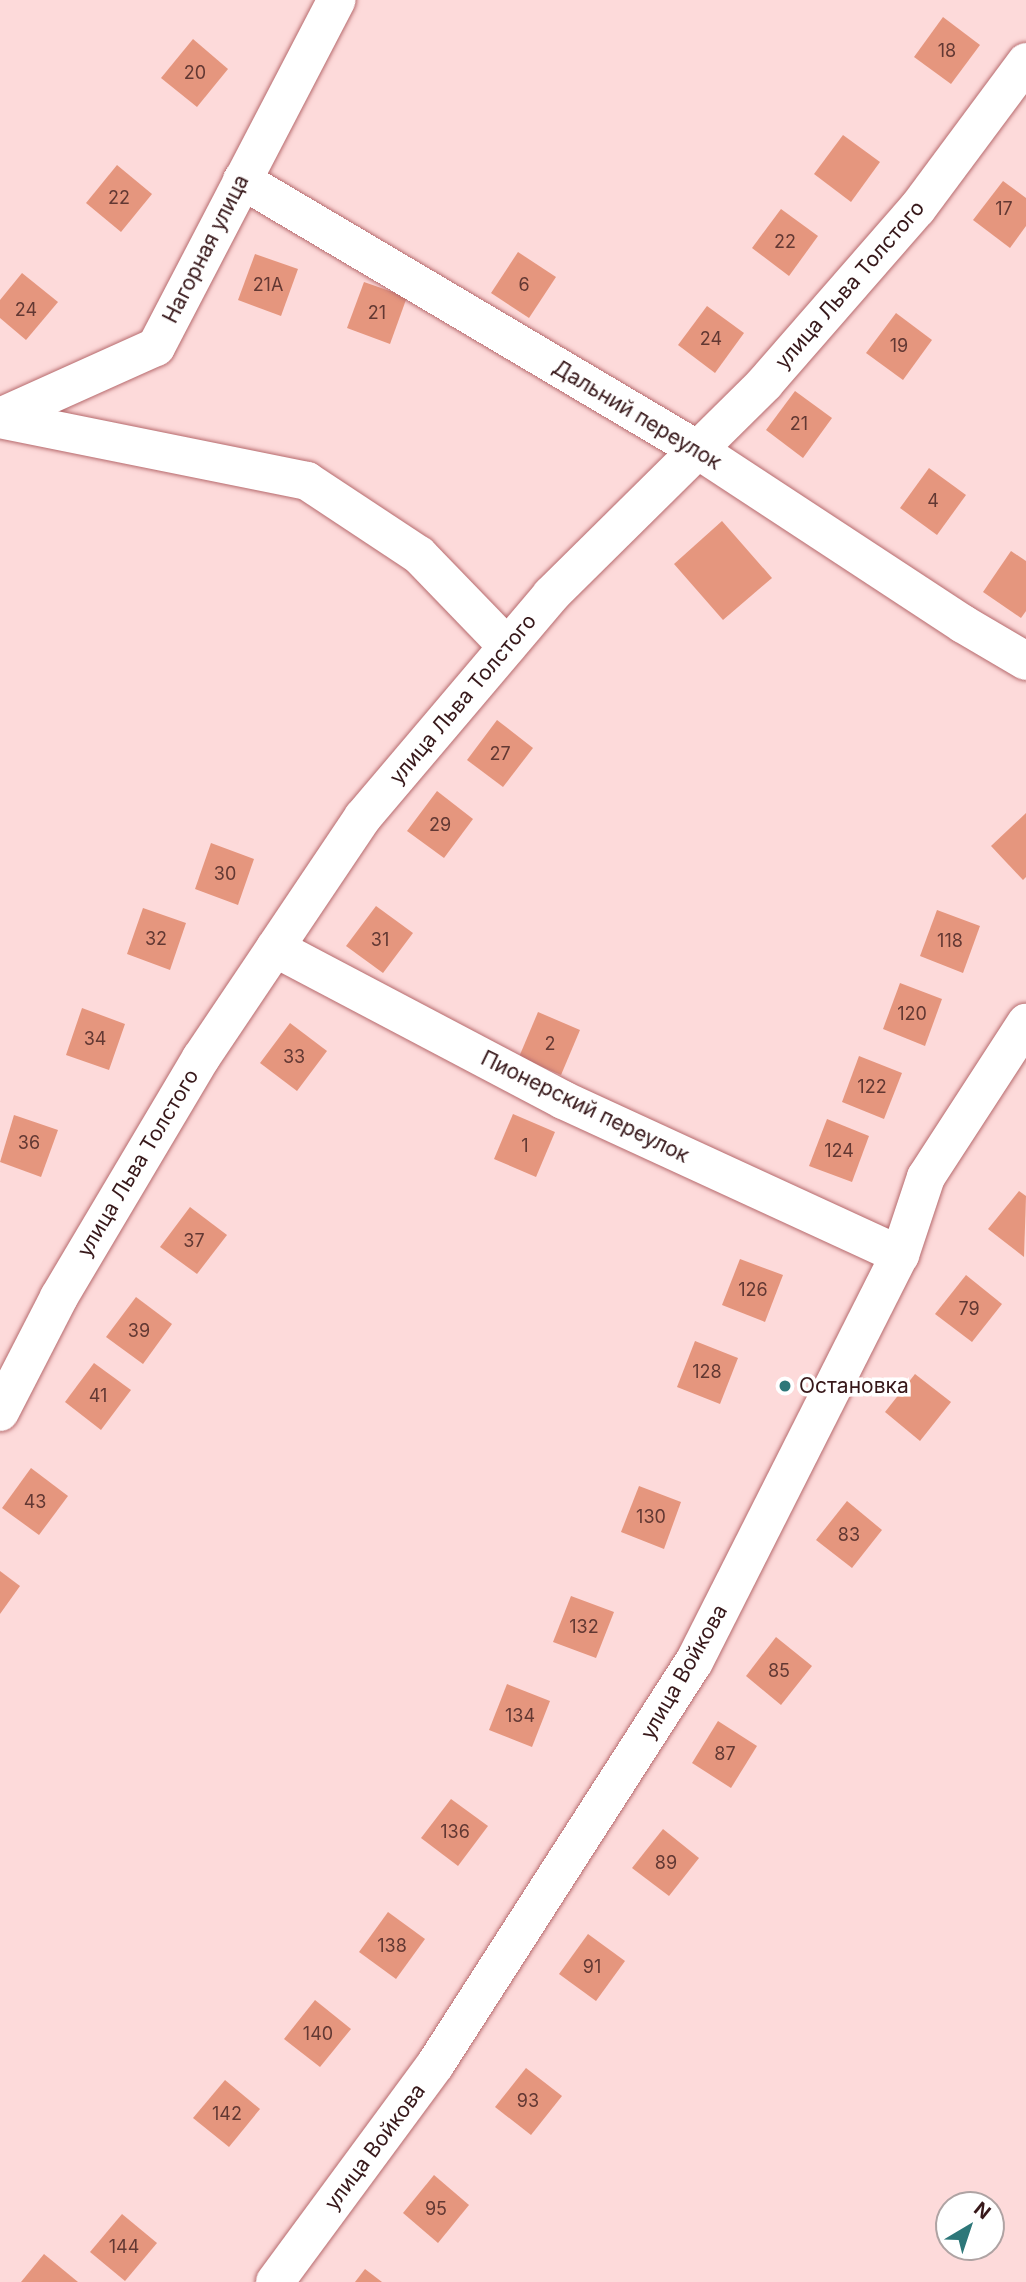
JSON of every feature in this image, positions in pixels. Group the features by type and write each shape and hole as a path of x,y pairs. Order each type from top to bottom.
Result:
{"street":[{"name":"Нагорная улица","path":"0,418 156,347 337,0"},
{"name":"улица Льва Толстого","path":"0,1412 87,1249 201,1058 363,817 551,595 765,383 918,209 1026,62"},
{"name":"Дальний переулок","path":"242,180 698,450 1026,661"},
{"path":"0,418 307,481 419,555 508,646"},
{"name":"Пионерский переулок","path":"275,948 563,1100 900,1255"},
{"name":"улица Войкова","path":"275,2282 435,2066 694,1662 900,1255 926,1177 1026,1023"}],"building":[{"path":"943,17 980,45 951,84 914,57"},
{"path":"193,39 228,69 197,107 161,78"},
{"path":"843,135 880,162 851,202 814,174"},
{"path":"117,165 152,194 121,232 86,203"},
{"path":"1003,181 1026,198 1026,226 1010,248 973,220"},
{"path":"781,209 818,236 789,276 752,248"},
{"path":"518,252 556,277 529,318 491,293"},
{"path":"255,254 298,269 281,316 238,300"},
{"path":"22,273 58,302 26,340 0,318 0,300"},
{"path":"364,282 407,297 390,344 347,328"},
{"path":"707,306 744,333 715,373 678,345"},
{"path":"896,313 932,340 903,380 866,353"},
{"path":"795,391 832,418 803,458 766,430"},
{"path":"929,468 966,495 937,535 900,508"},
{"path":"722,521 772,578 723,620 674,564"},
{"path":"1011,551 1026,561 1026,611 1021,618 983,592"},
{"path":"497,720 533,748 503,787 467,760"},
{"path":"437,791 473,819 444,858 407,831"},
{"path":"1026,813 1026,877 1023,880 991,846"},
{"path":"211,843 254,859 238,905 195,889"},
{"path":"376,906 413,933 383,973 346,946"},
{"path":"143,908 186,923 170,970 127,954"},
{"path":"937,910 980,926 963,973 920,956"},
{"path":"900,983 942,999 925,1046 883,1029"},
{"path":"82,1008 125,1024 109,1070 66,1055"},
{"path":"538,1012 580,1030 561,1075 519,1057"},
{"path":"290,1023 327,1051 297,1091 260,1063"},
{"path":"859,1056 902,1073 884,1119 842,1102"},
{"path":"513,1114 555,1132 536,1177 494,1159"},
{"path":"14,1115 58,1130 41,1177 0,1162"},
{"path":"827,1119 869,1136 852,1182 809,1166"},
{"path":"1019,1191 1026,1196 1024,1257 988,1229"},
{"path":"190,1207 227,1235 197,1274 160,1247"},
{"path":"740,1259 783,1275 765,1322 722,1305"},
{"path":"966,1275 1002,1304 972,1342 935,1314"},
{"path":"136,1297 172,1324 143,1364 106,1337"},
{"path":"695,1341 738,1358 720,1404 677,1387"},
{"path":"94,1363 131,1390 101,1430 65,1402"},
{"path":"915,1374 951,1402 920,1441 885,1412"},
{"path":"31,1468 68,1496 39,1535 2,1508"},
{"path":"639,1486 681,1502 664,1549 621,1532"},
{"path":"847,1501 882,1530 852,1568 816,1540"},
{"path":"0,1571 20,1586 0,1614"},
{"path":"571,1596 614,1612 596,1658 553,1642"},
{"path":"776,1637 812,1666 781,1705 746,1676"},
{"path":"507,1684 550,1701 532,1747 489,1730"},
{"path":"718,1721 757,1746 731,1788 692,1763"},
{"path":"451,1799 488,1826 458,1866 421,1838"},
{"path":"663,1829 699,1858 669,1896 632,1868"},
{"path":"388,1912 425,1939 396,1979 359,1952"},
{"path":"588,1934 625,1961 596,2001 559,1974"},
{"path":"315,2000 351,2029 320,2067 284,2039"},
{"path":"526,2068 562,2096 531,2135 495,2107"},
{"path":"225,2080 260,2109 229,2147 193,2118"},
{"path":"434,2175 469,2205 438,2243 403,2213"},
{"path":"122,2214 157,2243 125,2281 90,2252"},
{"path":"44,2254 78,2282 21,2282"},
{"path":"365,2269 382,2282 355,2282"}],"place":[{"name":"Остановка","path":"785,1386"}]}
